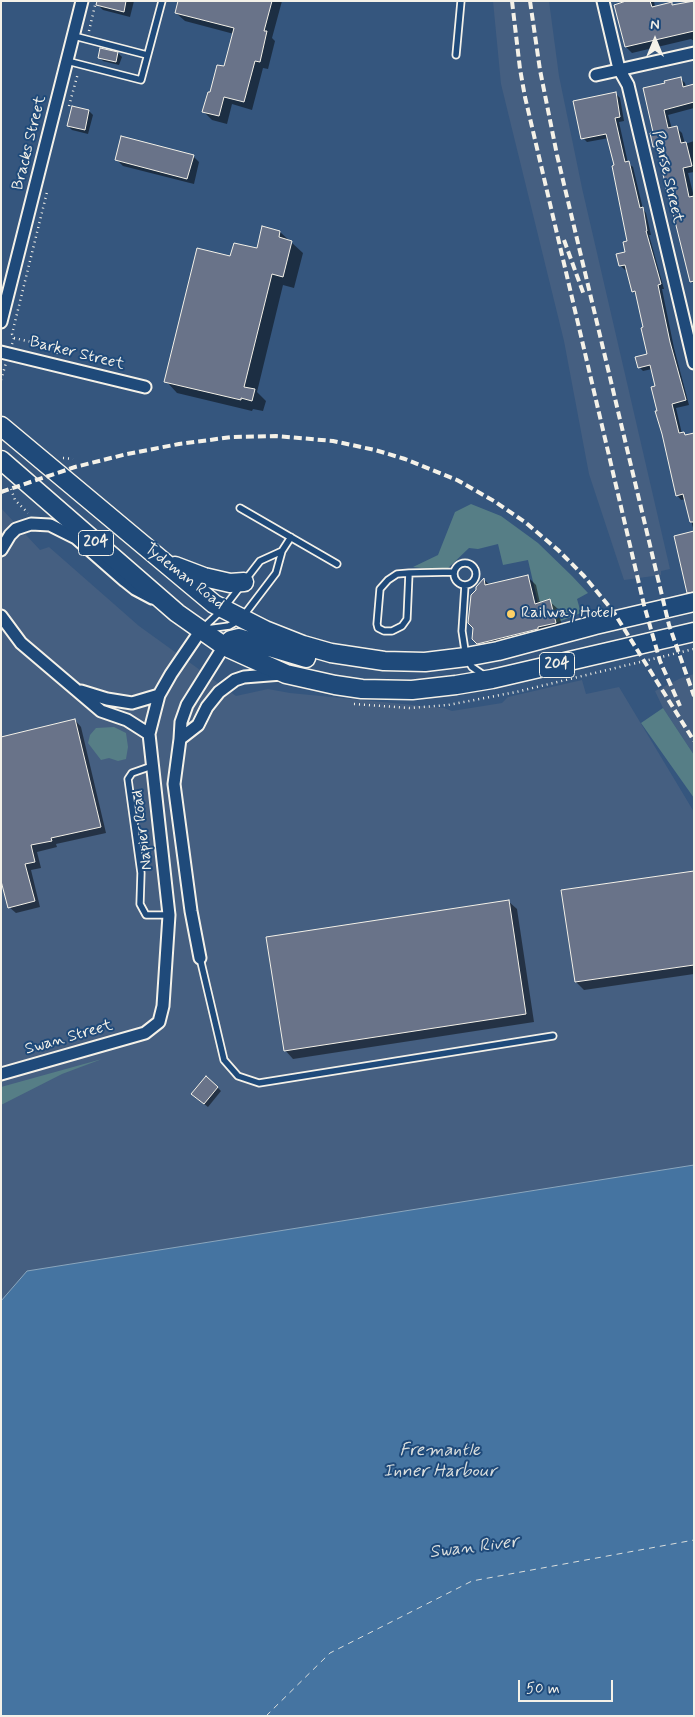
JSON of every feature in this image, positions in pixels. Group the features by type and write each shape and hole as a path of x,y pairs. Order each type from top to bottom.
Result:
{"main road":[{"name":"Tydeman Road","path":"1,426 202,596 241,619 303,645 362,659 384,661 424,662 466,658 694,602"},
{"name":"Tydeman Road","path":"1,460 165,603 224,646 286,674 335,685 386,690 421,689 492,679 694,632"},
{"path":"162,562 204,577 230,583 244,582"},
{"path":"224,646 231,640 239,638 318,662 362,659"}],"street":[{"name":"Bracks Street","path":"1,322 82,1"},
{"name":"Pearse Street","path":"603,1 619,69 628,85 694,362"},
{"path":"596,75 694,53"},
{"name":"Barker Street","path":"5,353 145,387"},
{"path":"1,550 16,529 31,524 50,525 76,538 135,589 165,603"},
{"path":"1,616 21,643 101,711 128,720 149,734"},
{"name":"Napier Road","path":"145,1033 159,1022 163,1006 168,915 149,734 159,695 201,630"},
{"path":"200,958 191,911 174,784 181,722 187,705 224,646"},
{"path":"180,739 198,725 207,707 218,692 235,680 244,677 286,674"},
{"path":"75,690 107,699 132,702 159,695"},
{"path":"168,915 191,911"},
{"name":"Swan Street","path":"1,1074 145,1033"}],"lane":[{"path":"67,61 141,80 162,1"},
{"path":"456,55 461,1"},
{"path":"74,36 148,55"},
{"path":"240,508 337,564"},
{"path":"201,630 229,626 241,619 276,573 282,551 291,537"},
{"path":"201,630 223,609 260,561 282,551"},
{"path":"464,562 473,567 475,576 472,582 465,584 456,581 454,572 457,566 464,562"},
{"path":"409,574 407,618 402,626 392,631 384,631 378,628 380,589 388,580 397,574 454,572"},
{"path":"465,584 462,631 466,658 472,667 492,679"},
{"path":"152,766 132,773 128,780 141,872 140,904 146,915 168,915"},
{"path":"200,958 224,1060 238,1076 259,1082 553,1036"}],"path":[{"path":"87,39 96,1"},
{"path":"67,112 80,64"},
{"path":"1,380 5,353 14,338 12,334 48,189"},
{"path":"14,338 58,348 54,365"}],"shaded area":[{"path":"493,1 549,1 559,76 582,188 670,569 661,571 661,575 624,580 589,474 564,341 501,84"},
{"path":"1,508 40,550 49,547 139,626 236,696 268,689 290,693 444,708 452,711 502,703 508,697 582,680 586,694 619,687 694,812 694,1165 27,1271 1,1301"},
{"path":"694,674 694,755 663,708 655,691 681,678"}],"green space":[{"path":"471,504 501,516 538,543 572,576 588,593 577,599 581,613 556,623 550,600 538,603 528,560 503,565 498,544 478,549 469,548 445,571 413,567 438,555 455,512"},
{"path":"663,708 694,755 694,798 641,723"},
{"path":"114,727 126,733 128,747 126,759 118,761 109,758 101,760 88,743 90,735 96,728"},
{"path":"102,1059 62,1074 1,1105 1,1087"}],"water":[{"name":"Fremantle Inner Harbour","path":"694,1165 694,1716 1,1716 1,1301 27,1271"}],"building":[{"path":"97,1 126,1 124,12 96,5"},
{"path":"178,1 272,1 264,31 267,31 260,62 255,61 244,102 224,97 219,116 202,112 208,92 210,92 217,65 224,66 234,28 175,13"},
{"path":"626,1 650,1 652,7 672,2 672,5 694,1 694,31 625,47 614,5"},
{"path":"100,48 118,52 116,62 98,58"},
{"path":"681,77 683,87 694,84 694,102 664,110 668,128 677,126 681,143 686,142 692,166 683,168 689,197 694,196 694,281 690,282 667,193 663,174 666,174 659,146 653,147 650,133 653,132 643,88"},
{"path":"616,92 620,117 615,118 625,162 629,161 640,208 643,207 646,231 661,284 658,285 670,342 686,400 672,404 679,433 684,432 685,435 694,433 694,522 690,522 683,494 676,496 655,411 657,411 651,387 655,386 650,365 638,368 635,357 647,354 635,291 632,292 625,265 619,266 616,254 625,252 623,242 627,241 612,166 614,165 606,134 581,139 573,101"},
{"path":"72,106 89,110 85,130 67,126"},
{"path":"121,136 194,155 187,179 115,160"},
{"path":"262,226 280,231 279,237 292,241 283,277 272,274 244,387 255,389 252,401 164,382 197,248 230,256 234,243 257,248"},
{"path":"694,531 694,592 687,593 674,536"},
{"name":"Railway Hotel","path":"528,575 535,604 550,599 556,623 477,644 472,639 473,628 468,623 471,595 476,590 476,587 484,578 485,585"},
{"path":"75,719 101,827 51,838 52,841 31,845 35,862 25,864 35,901 8,908 1,881 1,737"},
{"path":"694,871 694,965 575,982 561,890"},
{"path":"509,900 526,1014 284,1051 266,937"},
{"path":"206,1076 218,1087 204,1104 191,1094"}],"ferry route":[{"path":"266,1716 330,1653 472,1581 694,1540"}],"railway":[{"path":"512,1 525,97 644,605 660,661 680,706"},
{"path":"530,1 540,70 557,155 669,625 694,696"},
{"path":"564,240 584,295"},
{"path":"1,492 75,467 127,454 179,444 232,437 276,436 333,441 405,459 457,480 494,501 525,522 558,550 584,576 613,611 694,741"}],"place":[{"name":"Railway Hotel","path":"511,614"}],"water label":[{"name":"Swan River","path":"474,1548"}]}
